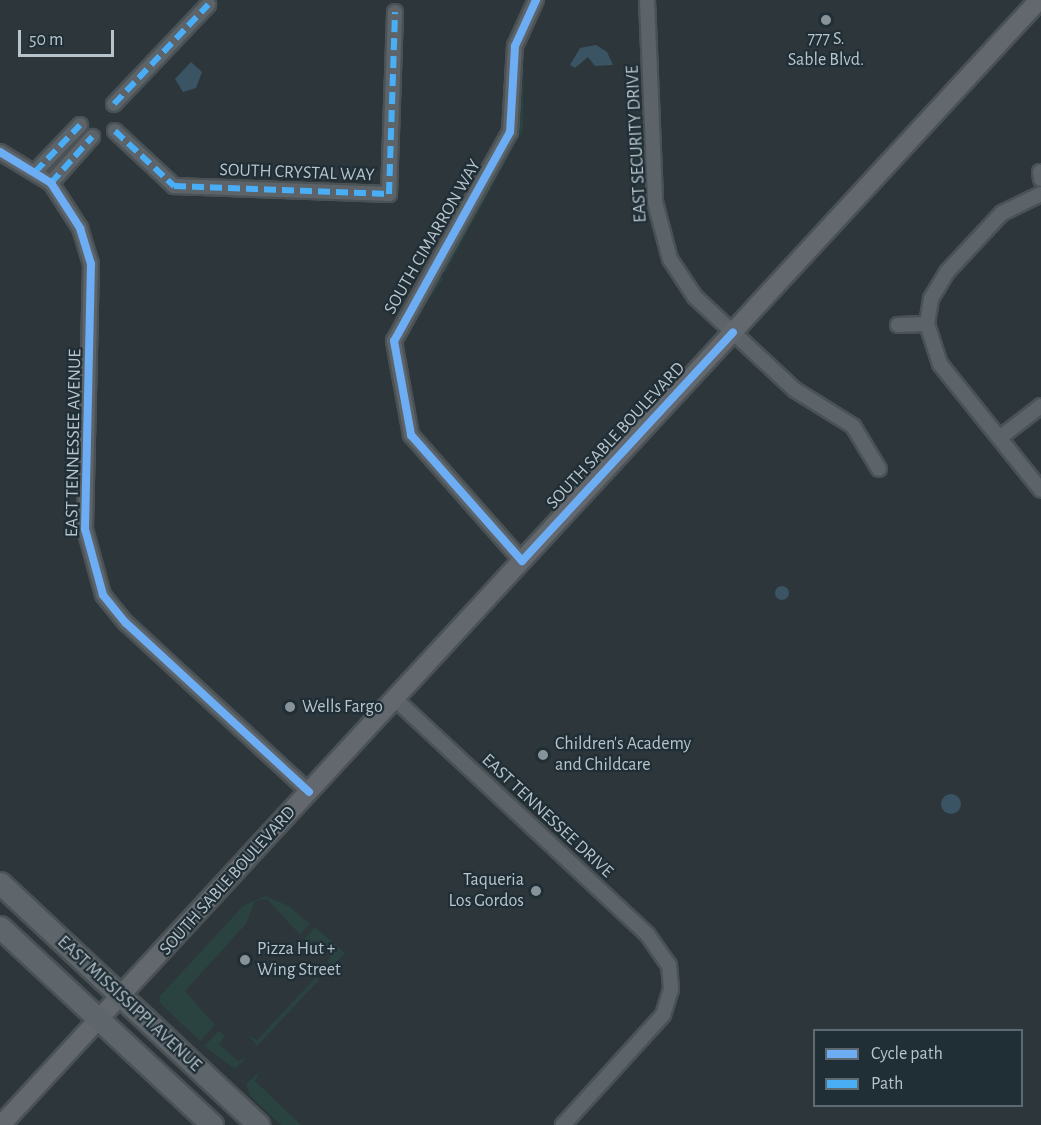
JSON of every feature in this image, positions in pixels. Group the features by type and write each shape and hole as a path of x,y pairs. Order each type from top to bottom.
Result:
{"main road":[{"name":"SOUTH SABLE BOULEVARD","path":"1,1125 100,1021 1039,0"},
{"name":"EAST MISSISSIPPI AVENUE","path":"0,883 259,1125"},
{"name":"EAST MISSISSIPPI AVENUE","path":"0,927 212,1125"}],"street":[{"name":"SOUTH CIMARRON WAY","path":"522,561 411,435 394,341 510,132 515,46 536,0"},
{"name":"EAST SECURITY DRIVE","path":"647,0 662,239 682,280 795,390 853,426 879,469"},
{"path":"114,104 208,5"},
{"name":"SOUTH CRYSTAL WAY","path":"115,131 174,186 389,194 395,12"},
{"path":"35,172 80,125"},
{"path":"51,183 92,137"},
{"name":"EAST TENNESSEE AVENUE","path":"0,153 51,183 80,228 91,264 84,529 94,574 126,623 309,792"},
{"path":"1041,194 1002,213 947,273 931,299 927,324 940,364 1002,436 1041,490"},
{"path":"898,325 927,324"},
{"path":"1002,436 1041,406"},
{"name":"EAST TENNESSEE DRIVE","path":"395,699 647,934 669,965 671,989 663,1015 563,1125"}],"green space":[{"path":"524,65 523,130 445,273 438,269 518,133"},
{"path":"436,273 444,278 412,323 435,281"},
{"path":"265,896 289,906 310,924 300,935 267,899 255,901 246,924 185,991 215,1025 200,1041 160,1003 160,996 243,906"},
{"path":"315,927 345,953 332,966 327,962 331,955 316,940 306,945 305,938"},
{"path":"309,970 319,980 257,1046 248,1035 257,1040 315,978"},
{"path":"219,1031 225,1036 219,1044 238,1061 246,1058 235,1069 204,1046"},
{"path":"260,1071 255,1081 301,1125 281,1125 250,1096 246,1084"}],"water":[{"path":"596,45 607,52 613,65 595,66 588,57 575,68 570,65 580,48"},
{"path":"191,62 202,72 196,88 183,92 175,79"},
{"path":"779,586 785,586 789,593 785,600 779,600 775,596 775,590"},
{"path":"947,794 955,794 961,800 961,808 955,814 947,814 941,808 941,800"}],"marked path":[{"path":"114,104 208,5"},
{"path":"115,131 174,186 389,194 395,12"},
{"path":"35,172 80,125"},
{"path":"51,183 92,137"}],"cycle path":[{"path":"536,0 515,46 510,132 394,341 411,435 522,561 733,332"},
{"path":"0,152 51,183 80,228 91,264 85,529 103,595 126,623 309,792"}],"place":[{"name":"777 S. Sable Blvd.","path":"826,20"},
{"name":"Wells Fargo","path":"290,707"},
{"name":"Children's Academy and Childcare","path":"543,755"},
{"name":"Taqueria Los Gordos","path":"536,891"},
{"name":"Pizza Hut + Wing Street","path":"245,960"}]}
